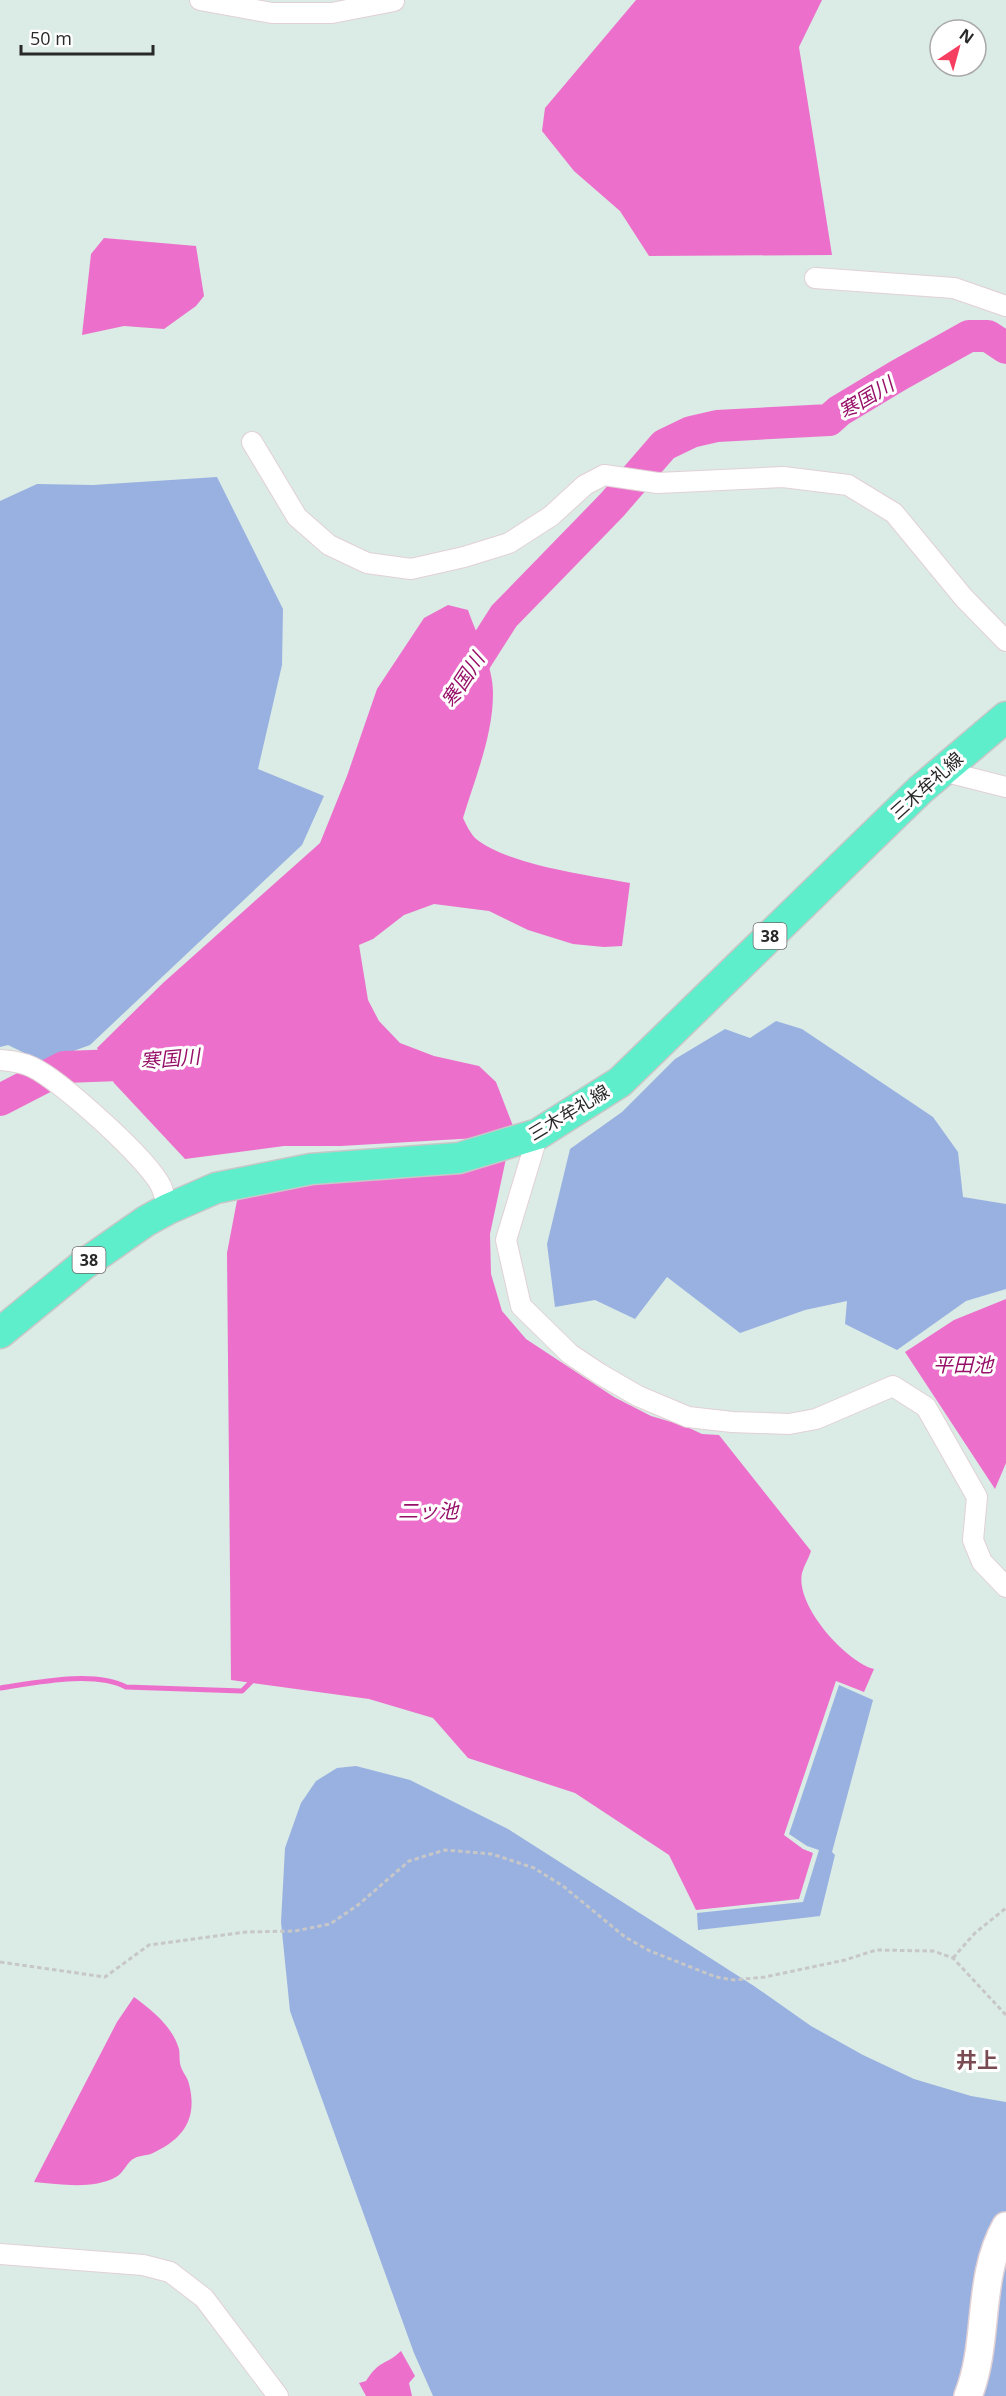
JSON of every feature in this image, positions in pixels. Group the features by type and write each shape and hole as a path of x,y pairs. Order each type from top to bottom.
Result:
{"main road":[{"name":"三木牟礼線","path":"0,1333 83,1265 178,1205 216,1188 311,1169 459,1158 531,1137 620,1082 920,790 1006,717"}],"street":[{"path":"200,0 272,13 332,13 394,2"},
{"path":"815,278 954,288 1006,306"},
{"path":"252,442 297,517 329,545 367,563 411,569 464,557 509,543 551,516 585,485 604,475 658,483 783,477 848,485 894,513 964,598 1006,641"},
{"path":"943,771 1006,787"},
{"path":"0,1060 15,1061 33,1067 84,1106 151,1172 160,1186 178,1205"},
{"path":"531,1137 506,1240 521,1306 570,1354 638,1396 678,1413 688,1417 732,1422 789,1424 816,1419 893,1386 926,1407 977,1497 973,1540 982,1563 1006,1587"},
{"path":"968,2396 977,2368 988,2271 1006,2226"},
{"path":"0,2254 144,2265 170,2272 204,2298 278,2396"}],"path":[{"path":"0,1962 105,1977 149,1945 246,1932 295,1930 330,1924 358,1905 409,1861 445,1850 492,1854 534,1868 563,1886 625,1937 650,1951 716,1977 734,1980 765,1977 845,1960 876,1950 933,1952 952,1958 1006,2015"},
{"path":"952,1958 975,1933 1006,1908"}],"shaded area":[{"path":"217,477 283,609 282,665 258,769 324,796 302,845 90,1045 43,1062 8,1045 0,1047 0,501 37,484 93,485"},
{"path":"776,1021 802,1029 933,1117 958,1152 963,1197 1006,1204 1006,1289 966,1301 897,1350 845,1324 847,1301 805,1310 740,1333 667,1277 635,1319 595,1300 555,1307 547,1244 570,1149 622,1112 675,1059 725,1029 750,1038"},
{"path":"839,1685 873,1700 832,1852 835,1855 820,1916 698,1930 697,1913 803,1902 819,1850 807,1846 789,1834"},
{"path":"356,1766 410,1780 508,1829 754,1986 811,2026 863,2055 914,2079 971,2096 1006,2102 1006,2396 433,2396 414,2353 290,2011 281,1922 285,1848 301,1803 316,1781 337,1768"}],"water":[{"path":"636,0 822,0 799,47 832,255 649,256 620,211 574,171 542,131 545,108"},
{"path":"104,238 196,246 204,296 196,306 164,329 124,326 82,335 91,254"},
{"path":"448,605 468,610 487,661 492,682 490,725 463,818 471,834 489,847 527,862 630,883 622,946 573,944 528,930 489,911 434,904 404,915 373,939 359,945 368,1000 379,1021 400,1043 434,1056 479,1066 496,1082 513,1126 477,1138 341,1146 284,1146 185,1159 114,1083 97,1048 163,983 320,843 347,776 377,689 424,618"},
{"name":"二ッ池","path":"508,1149 490,1234 491,1274 502,1311 526,1339 614,1397 651,1416 685,1426 702,1434 719,1435 811,1551 802,1573 802,1586 814,1615 837,1644 862,1664 874,1669 864,1692 836,1681 784,1835 803,1849 813,1853 799,1899 696,1910 669,1855 575,1793 468,1758 433,1718 369,1699 231,1680 227,1253 239,1190"},
{"name":"平田池","path":"1006,1299 1006,1463 995,1489 905,1352 954,1320"},
{"path":"134,1997 161,2020 176,2041 180,2065 188,2082 191,2096 191,2108 186,2126 173,2141 153,2153 132,2160 119,2175 107,2181 86,2185 34,2182 117,2022"},
{"path":"401,2351 415,2376 409,2383 412,2396 366,2396 359,2383 366,2381 379,2366"}],"waterway":[{"name":"寒国川","path":"460,685 504,616 612,505 664,445 691,432 717,426 829,420 839,411 969,336 988,336 1006,348"},
{"name":"寒国川","path":"0,1100 64,1067 147,1064"},
{"path":"0,1688 64,1679 98,1679 126,1687 242,1691 255,1678"}],"district":[{"name":"井上","path":"977,2061"}]}
